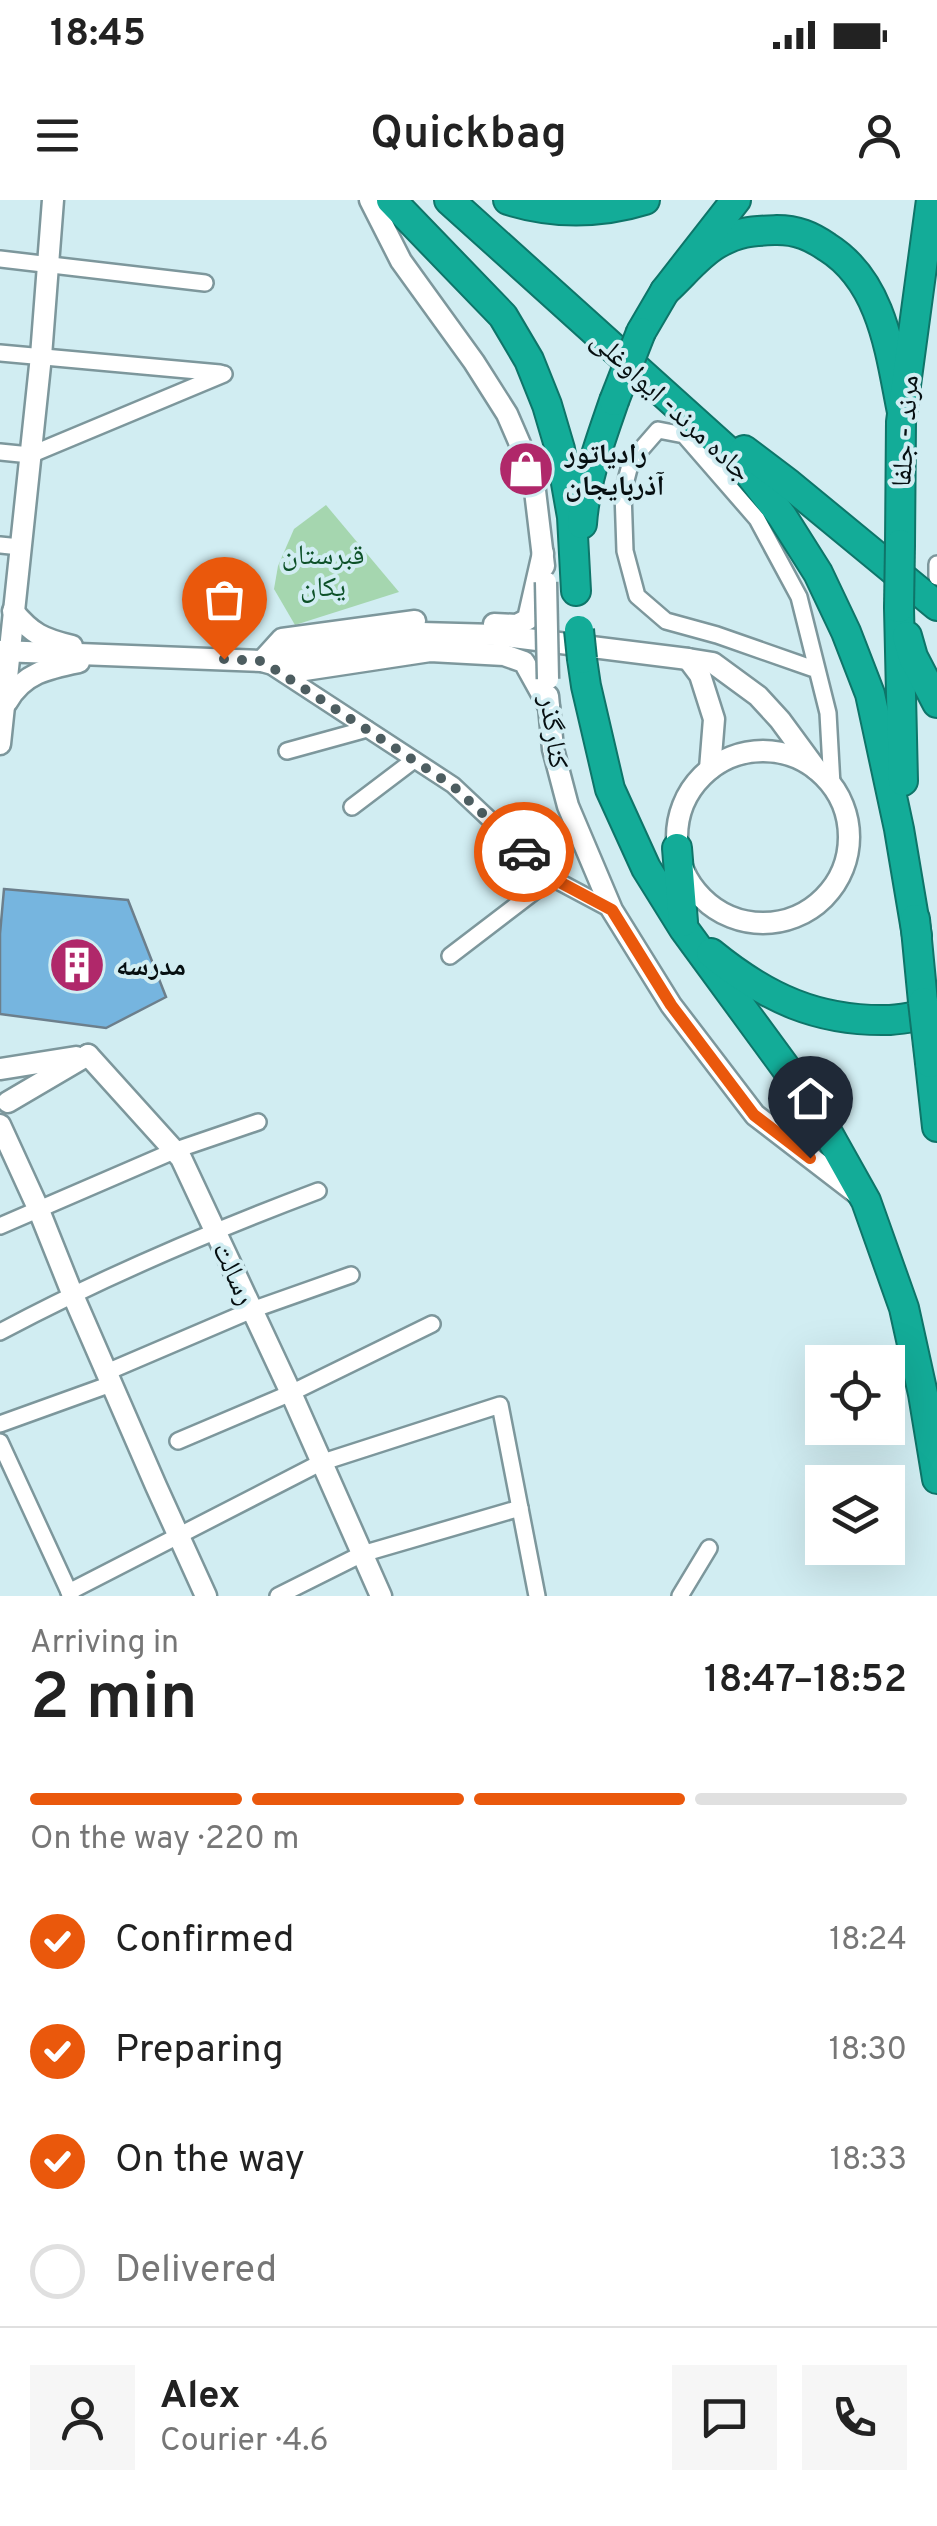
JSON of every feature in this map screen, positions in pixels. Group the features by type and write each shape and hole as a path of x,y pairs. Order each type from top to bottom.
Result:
{"highway":[{"path":"390,200 503,316 530,360 560,450 572,517 582,659 610,789 646,868 684,928 810,1101 866,1200 904,1308 937,1479"},
{"name":"جاده مرند- ایواوغلی","path":"449,200 741,463 818,572 870,694 917,936"},
{"path":"508,200 532,207 582,211 645,200"},
{"path":"576,591 584,500 595,456 641,332 665,290 736,200"},
{"name":"مرند - جلفا","path":"899,608 902,412 931,200"},
{"path":"665,290 715,245 746,230 786,230 809,235 856,272 873,300 886,335 902,412"},
{"path":"630,365 789,484 937,606"},
{"path":"899,608 901,758 917,936 930,1007 930,1063 937,1127"},
{"path":"899,608 913,658 937,703"},
{"path":"632,839 686,883"},
{"path":"677,848 686,883 684,928"},
{"path":"684,928 724,964 766,991 808,1011 844,1018 892,1020 930,1007"}],"street":[{"path":"0,744 5,651 13,611 10,546 30,455 53,200"},
{"name":"کنارگذر","path":"370,200 401,261 507,414 533,474 546,582 553,748 568,806 612,910 671,1005 754,1115 866,1200"},
{"path":"0,259 204,283"},
{"path":"0,353 224,374 30,455 0,452"},
{"path":"817,670 666,621 637,596 625,551 624,492 632,460 658,430 684,435 757,519 799,596 828,714 832,785"},
{"path":"262,661 282,639 414,621 517,625 528,619 543,554"},
{"path":"937,564 937,577"},
{"path":"13,611 40,637 108,655"},
{"path":"262,661 421,633 537,638 713,663 758,696 832,785 849,826 849,849 843,871 815,906 774,923 751,923 730,917 710,906 686,883"},
{"path":"5,651 262,661 298,670 430,651 504,655 524,662 549,707"},
{"path":"4,708 20,684 36,673 108,655"},
{"path":"688,660 700,676 714,719 710,769"},
{"path":"262,661 453,786 552,878 612,910"},
{"path":"287,750 368,729"},
{"path":"677,848 683,804 710,769 752,752 774,752 816,769"},
{"path":"352,807 414,760"},
{"path":"450,956 552,878"},
{"path":"0,1069 88,1055"},
{"path":"4,1105 88,1055"},
{"name":"رسالت","path":"88,1055 176,1150 381,1596"},
{"path":"0,1069 13,1088 4,1105"},
{"path":"0,1226 176,1150 258,1122"},
{"path":"0,1126 206,1596"},
{"path":"0,1332 72,1293 215,1230 318,1192"},
{"path":"0,1424 109,1378 252,1310 351,1275"},
{"path":"178,1441 290,1393 432,1324"},
{"path":"0,1442 70,1594 320,1463 500,1405 536,1596"},
{"path":"278,1596 362,1554 520,1508"},
{"path":"680,1596 709,1548"}],"green space":[{"name":"قبرستان یکان","path":"326,505 399,592 295,625 274,589 278,566 294,529"}],"building":[{"name":"مدرسه","path":"4,889 128,900 166,997 106,1028 0,1014"}],"way so far":[{"path":"224,659 262,661 453,786 524,852"}],"place":[{"name":"رادیاتور آذربایجان","path":"526,469"},
{"name":"مدرسه","path":"77,965"}],"route":[{"path":"524,852 552,878 612,910 671,1005 754,1115 810,1158"}]}
